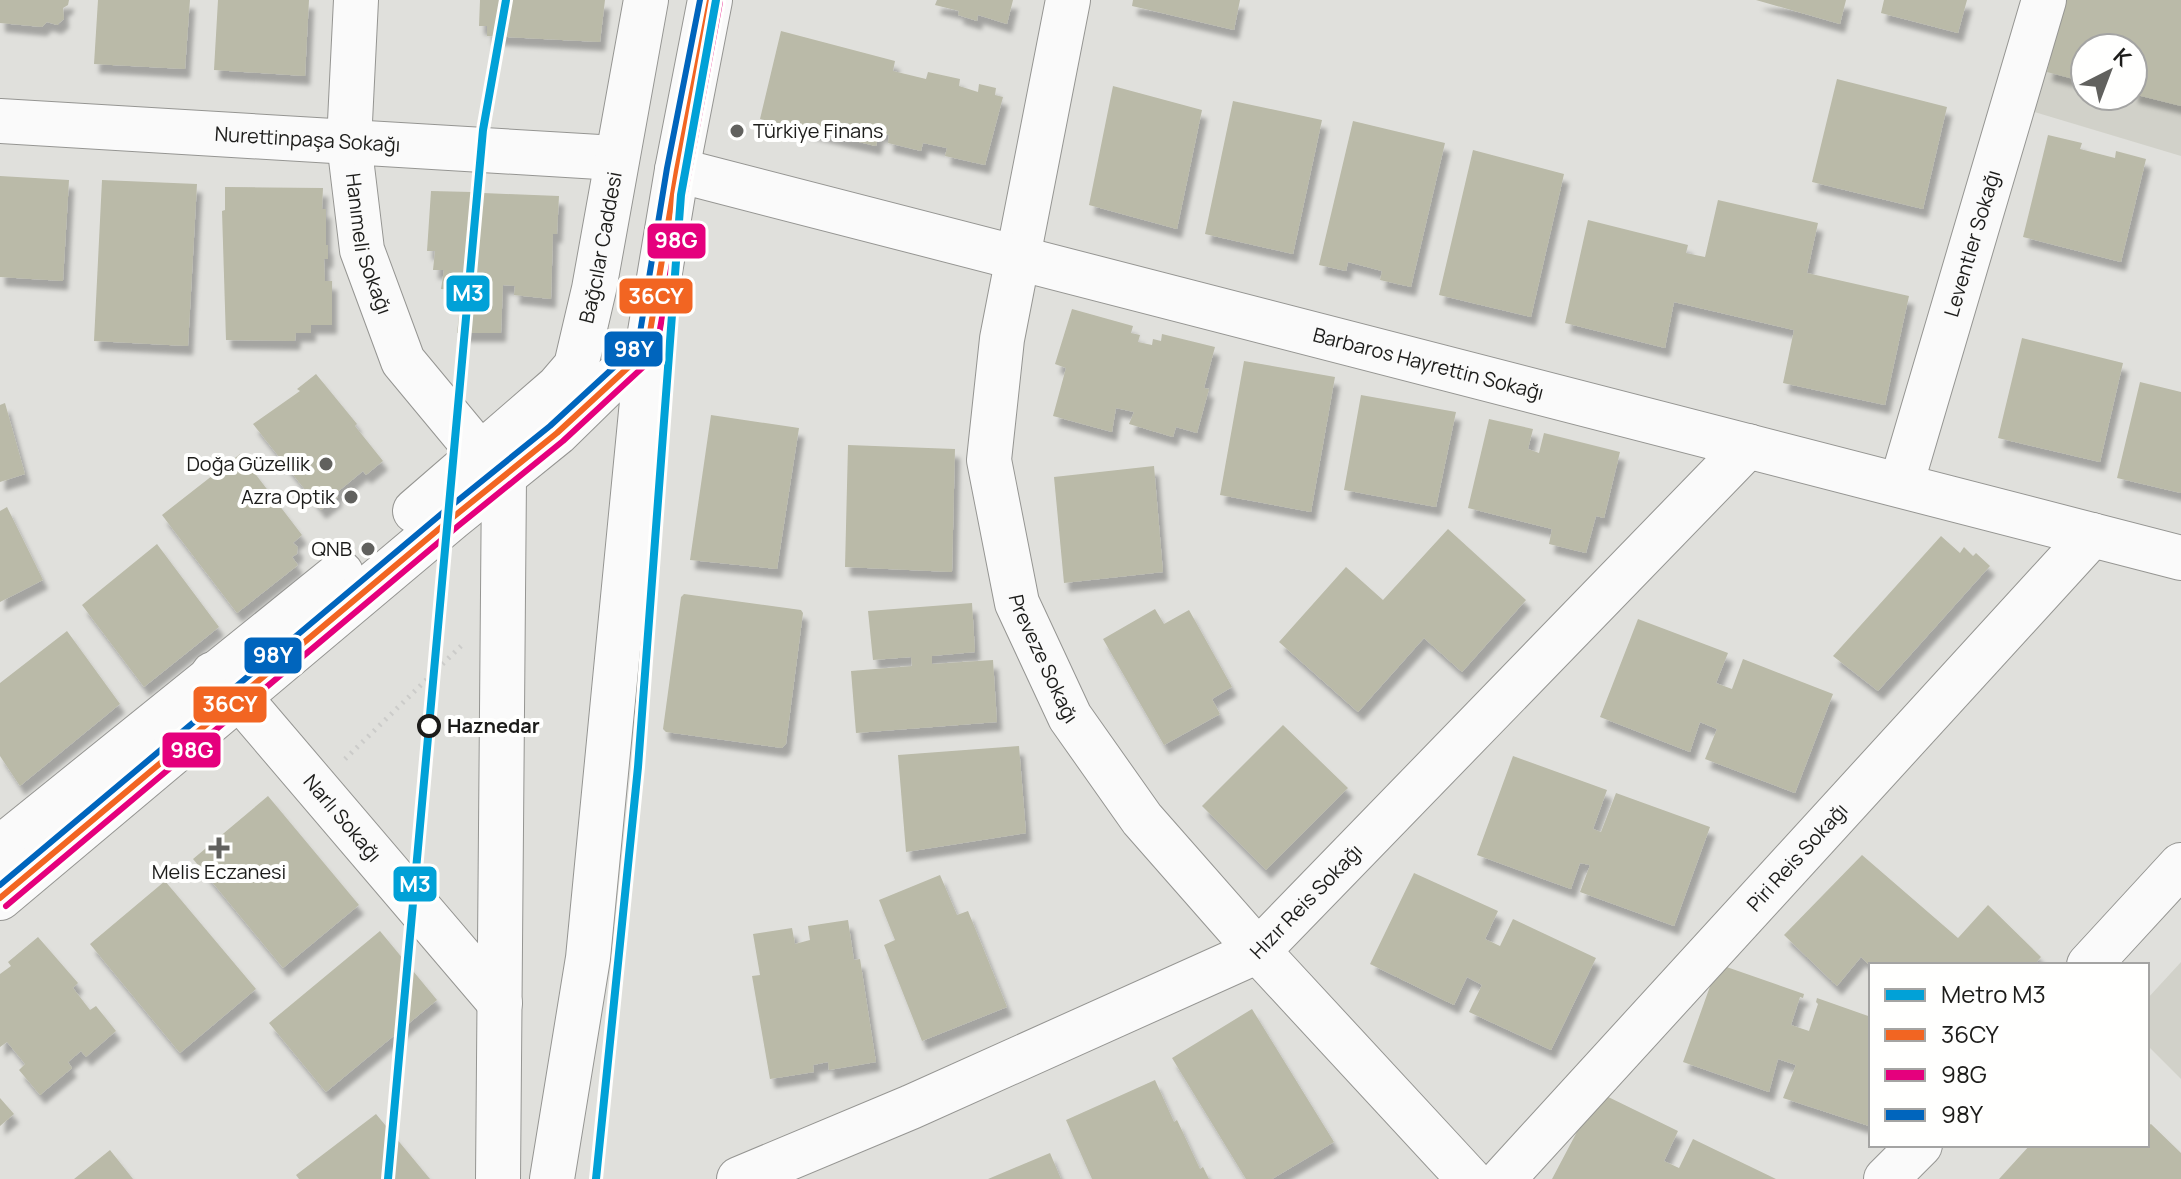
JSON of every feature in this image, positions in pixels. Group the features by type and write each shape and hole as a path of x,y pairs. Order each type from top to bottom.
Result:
{"street":[{"name":"Hanımeli Sokağı","path":"356,0 349,142 362,250 403,361 492,466"},
{"name":"Bağcılar Caddesi","path":"492,466 576,366 594,289 646,0"},
{"path":"552,1179 588,958 647,350 710,0"},
{"name":"Preveze Sokağı","path":"1068,0 1002,339 989,460 1017,603 1070,717 1142,819 1258,951 1469,1179"},
{"name":"Leventler Sokağı","path":"1901,485 2044,0"},
{"name":"Nurettinpaşa Sokağı","path":"0,121 616,158"},
{"name":"Barbaros Hayrettin Sokağı","path":"677,170 2181,558"},
{"path":"6,868 226,685 321,590 492,466 557,433 647,350"},
{"name":"Hızır Reis Sokağı","path":"739,1179 911,1107 1258,951 1748,446"},
{"path":"492,466 500,1003 498,1179"},
{"name":"Piri Reis Sokağı","path":"1503,1179 2092,535"},
{"name":"Narlı Sokağı","path":"226,685 500,1003"},
{"path":"2091,963 2181,865"},
{"path":"1886,1179 1918,1147"}],"path":[{"path":"381,724 467,640"}],"shaded area":[{"path":"2058,0 2181,0 2181,156 2028,110"},
{"path":"2181,962 2181,1079 2149,1047 2149,997"}],"building":[{"path":"0,0 69,0 63,8 64,19 57,25 47,22 42,27 0,23"},
{"path":"98,0 190,0 185,69 94,64"},
{"path":"218,0 309,0 305,76 214,70"},
{"path":"480,0 605,0 600,42 487,36 487,26 479,26"},
{"path":"937,0 1013,0 1007,24 978,15 977,21 958,15 959,11 935,5"},
{"path":"1133,0 1240,0 1234,30 1132,6"},
{"path":"1756,0 1846,0 1840,24"},
{"path":"1884,0 1967,0 1958,33 1881,13"},
{"path":"2064,0 2181,0 2181,106 2149,98 2149,32 2069,32 2069,78 2047,72"},
{"path":"781,31 895,61 893,71 926,79 928,72 960,79 959,86 978,92 979,84 996,88 995,95 1003,97 985,165 945,156 947,148 923,143 921,151 888,143 889,135 879,133 876,146 760,119"},
{"path":"1837,79 1947,107 1923,209 1812,182"},
{"path":"1113,86 1202,110 1177,229 1089,205"},
{"path":"1233,101 1322,120 1293,254 1205,234"},
{"path":"1353,121 1445,143 1411,287 1380,280 1382,271 1348,262 1346,271 1319,265"},
{"path":"2048,135 2082,143 2080,149 2115,158 2116,151 2146,159 2121,262 2023,237"},
{"path":"1473,150 1564,174 1531,317 1439,295"},
{"path":"0,176 69,180 63,281 0,277"},
{"path":"102,180 197,184 188,346 94,341"},
{"path":"225,187 323,188 322,209 326,209 328,245 328,259 324,259 325,281 332,281 332,325 311,325 311,333 296,333 295,341 226,340 222,211 225,210"},
{"path":"431,191 472,192 472,198 482,198 483,193 559,196 557,234 553,234 551,299 514,295 515,286 503,285 501,333 457,333 461,300 453,299 453,290 441,289 444,270 433,270 435,251 427,251"},
{"path":"1718,200 1818,223 1807,273 1909,296 1885,405 1783,383 1794,330 1674,302 1665,348 1565,323 1588,220 1688,245 1686,253 1705,257"},
{"path":"1072,309 1133,326 1131,333 1140,335 1138,342 1152,345 1153,339 1161,341 1162,334 1215,347 1204,388 1209,389 1197,433 1176,427 1173,437 1129,424 1134,412 1116,408 1112,432 1053,416 1066,368 1055,364"},
{"path":"2022,338 2123,363 2100,462 1998,438"},
{"path":"1244,361 1335,377 1311,512 1220,495"},
{"path":"316,374 383,461 366,475 363,471 321,510 253,424 300,391 297,389"},
{"path":"2140,382 2181,392 2181,493 2117,478"},
{"path":"1361,395 1456,412 1436,507 1344,490"},
{"path":"5,403 25,474 0,482 0,405"},
{"path":"711,415 799,428 777,569 690,560"},
{"path":"1489,419 1533,429 1528,449 1539,453 1544,433 1620,452 1604,518 1596,516 1586,553 1549,544 1552,529 1468,508"},
{"path":"848,445 955,449 952,572 845,567"},
{"path":"240,454 302,535 293,543 298,547 297,554 292,557 298,565 237,613 162,515"},
{"path":"1154,466 1163,572 1064,583 1054,477"},
{"path":"7,507 43,580 0,602 0,511"},
{"path":"1448,529 1526,600 1462,672 1424,638 1358,712 1279,642 1346,567 1383,600"},
{"path":"1941,536 1960,553 1964,547 1990,566 1878,691 1833,656"},
{"path":"157,544 219,627 144,687 82,605"},
{"path":"684,594 801,610 803,613 786,744 782,748 666,732 663,729 681,597"},
{"path":"972,603 975,652 932,656 932,664 993,660 997,722 856,733 851,671 912,666 911,657 873,660 868,611"},
{"path":"1155,609 1164,624 1189,610 1232,687 1212,699 1220,714 1164,745 1103,639"},
{"path":"1638,619 1728,653 1716,683 1732,689 1743,659 1833,694 1795,793 1705,759 1717,729 1700,722 1690,752 1600,717"},
{"path":"67,631 120,704 20,786 0,756 0,683"},
{"path":"1283,725 1348,788 1266,870 1202,806"},
{"path":"1019,746 1026,833 906,852 898,755"},
{"path":"1513,756 1607,790 1593,829 1601,832 1616,793 1710,827 1674,926 1580,892 1590,865 1580,863 1571,889 1477,855"},
{"path":"268,796 359,905 283,968 193,859"},
{"path":"1862,855 1958,938 1988,905 2041,957 2036,963 1869,965 1861,957 1837,986 1784,935"},
{"path":"1414,873 1498,911 1485,939 1500,946 1513,919 1596,958 1551,1050 1469,1012 1482,985 1467,977 1454,1005 1370,964"},
{"path":"940,875 957,915 968,911 1007,1007 922,1041 884,945 895,940 879,900"},
{"path":"165,881 256,989 180,1053 90,944"},
{"path":"848,920 854,960 860,959 876,1062 829,1070 828,1062 813,1065 814,1072 770,1079 752,976 760,975 753,934 792,928 795,944 810,940 808,926"},
{"path":"380,931 437,1000 326,1092 269,1023"},
{"path":"38,937 78,983 73,988 90,1010 96,1006 116,1031 86,1057 81,1051 68,1062 72,1068 40,1095 19,1070 25,1064 7,1042 0,1047 0,974 11,966 8,962"},
{"path":"1718,964 1804,994 1803,998 1800,997 1791,1025 1809,1031 1817,998 1869,1016 1869,1126 1783,1098 1796,1065 1778,1059 1769,1092 1683,1062"},
{"path":"1252,1009 1334,1142 1272,1179 1246,1179 1172,1058"},
{"path":"1155,1080 1174,1122 1177,1120 1200,1169 1203,1167 1209,1179 1092,1179 1066,1120"},
{"path":"1598,1092 1678,1131 1664,1161 1679,1168 1693,1139 1776,1179 1552,1179"},
{"path":"0,1098 14,1114 0,1126"},
{"path":"376,1114 430,1179 299,1179 296,1175"},
{"path":"2149,1125 2181,1153 2181,1179 1999,1179 2028,1147 2149,1147"},
{"path":"110,1150 133,1179 74,1179"},
{"path":"1050,1153 1061,1179 988,1179"}],"metro line":[{"name":"M3","path":"388,1179 483,130 506,0"},
{"name":"M3","path":"596,1179 638,767 681,195 716,0"}],"transit line":[{"name":"98Y","path":"0,885 550,426 638,345 667,168 700,0"},
{"name":"36CY","path":"0,898 557,433 647,350 710,0"},
{"name":"98G","path":"6,906 563,441 655,356 720,2"}],"place":[{"name":"Türkiye Finans","path":"737,131"},
{"name":"Doğa Güzellik","path":"326,464"},
{"name":"Azra Optik","path":"351,497"},
{"name":"QNB","path":"368,549"},
{"name":"Haznedar","path":"429,726"},
{"name":"Melis Eczanesi","path":"219,848"}]}
